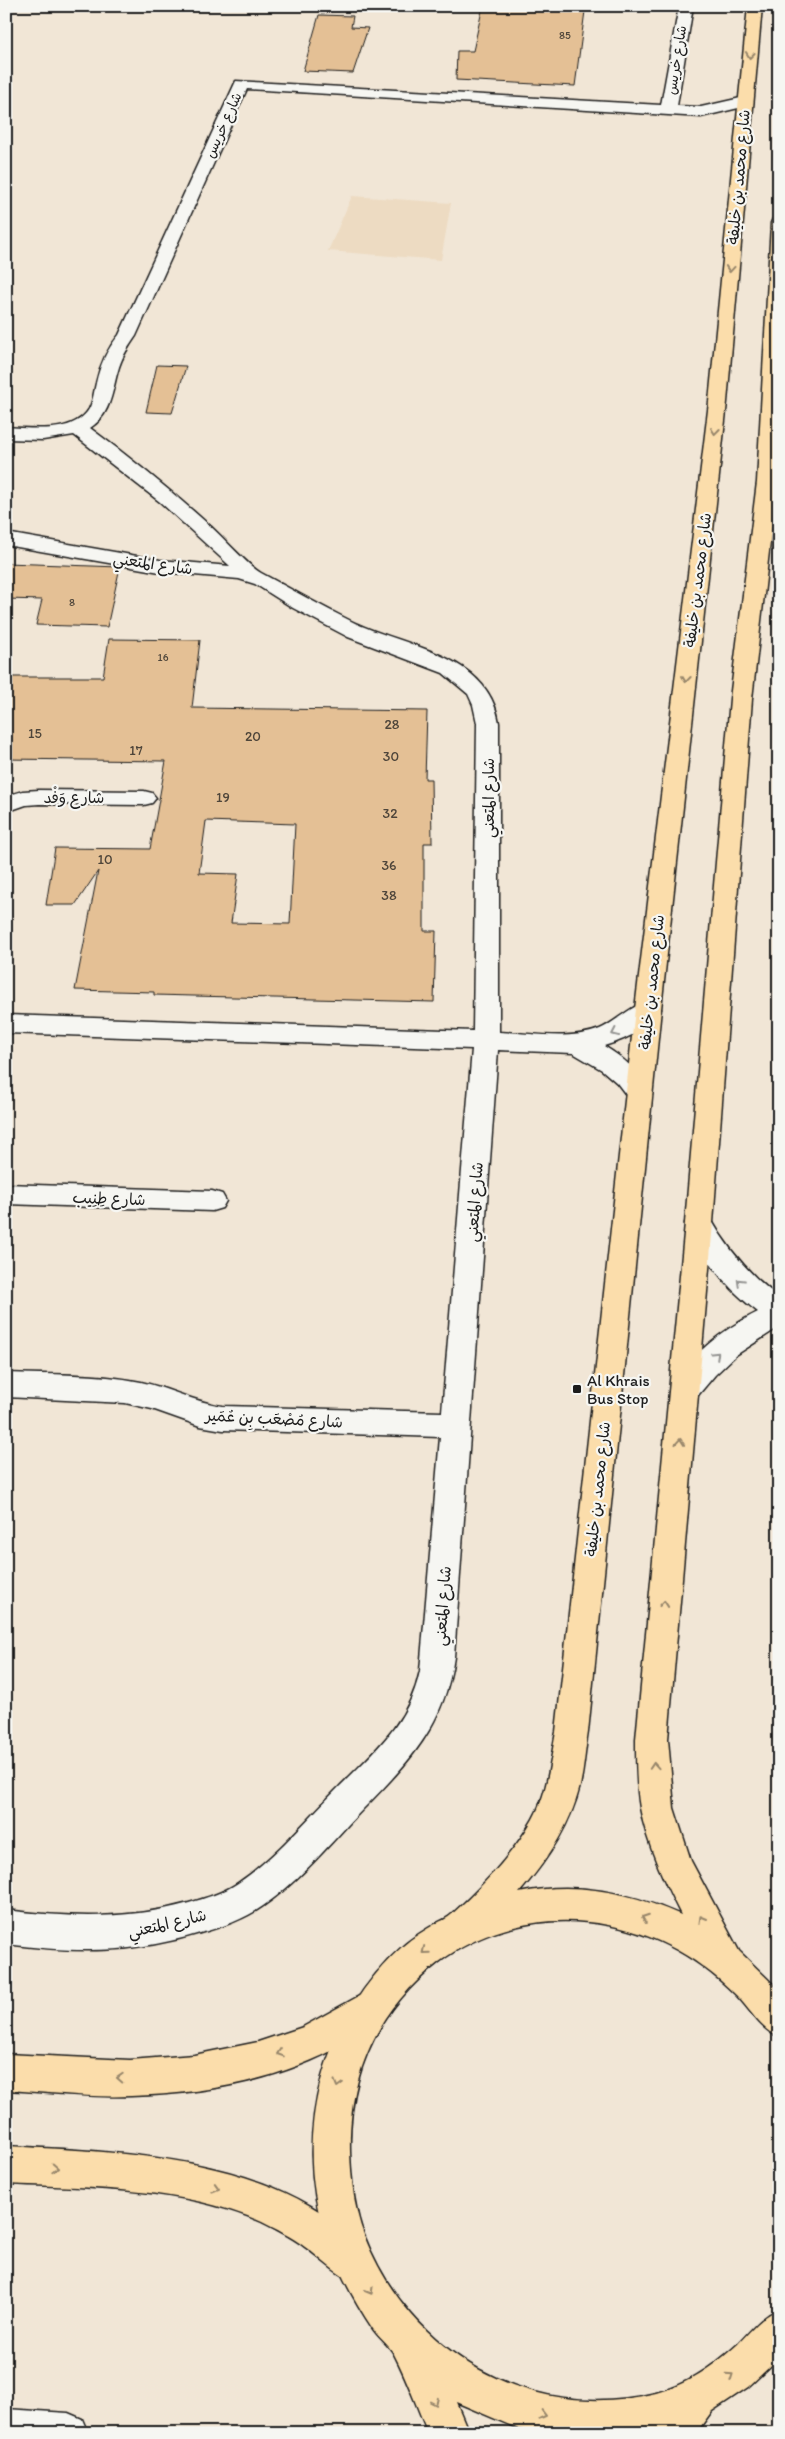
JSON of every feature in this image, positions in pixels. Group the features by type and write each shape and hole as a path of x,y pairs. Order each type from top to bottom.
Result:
{"main road":[{"name":"شارع محمد بن خليفة","path":"464,1926 511,1878 541,1836 561,1793 572,1732 648,1008 718,402 755,6"},
{"path":"726,1961 668,1852 657,1806 652,1739 700,1223 741,699 767,482 779,222"},
{"path":"779,2019 766,2000 726,1961 678,1930 625,1910 570,1903 516,1908 464,1926 429,1947 403,1969 370,2008 347,2052 332,2102 329,2156 336,2210 354,2263 378,2304 408,2342 449,2377 496,2402 548,2417 599,2422 642,2416 699,2396 747,2365 779,2329"},
{"path":"6,2072 130,2078 194,2073 258,2060 312,2042 370,2008"},
{"path":"6,2165 127,2172 191,2182 244,2196 307,2225 354,2263"},
{"path":"408,2342 448,2433"},
{"path":"671,2433 699,2396"}],"street":[{"name":"شارع خريس","path":"668,110 685,8"},
{"name":"شارع خريس","path":"6,434 44,434 76,426 85,422 96,411 112,358 131,328 241,84 701,112 721,119 743,132"},
{"name":"شارع خريس","path":"701,112 745,102"},
{"path":"76,426 130,468 223,548 252,576"},
{"name":"شارع المتعني","path":"6,539 160,566 226,571 252,576 341,626 450,668 464,677 483,698 488,723 486,1041 435,1684 426,1710 413,1732 397,1751 282,1868 250,1895 213,1912 175,1925 135,1933 100,1936 66,1935 6,1927"},
{"name":"شارع وَفْد","path":"6,805 23,798 39,797 144,798"},
{"path":"6,1024 576,1044 611,1036 626,1028 648,1008"},
{"path":"576,1044 607,1060 631,1081 639,1093"},
{"name":"شارع طِنِيب","path":"6,1194 212,1201"},
{"path":"684,1392 703,1368 725,1346 751,1328 779,1313 753,1294 730,1272 712,1248 700,1223"},
{"name":"شارع مُصْعَب بِن عُمَير","path":"6,1386 111,1390 142,1394 195,1414 216,1418 456,1425"},
{"path":"6,2429 68,2433"}],"shaded area":[{"path":"352,196 451,203 441,260 328,251"}],"building":[{"path":"483,6 585,11 575,86 456,80 457,51 473,51"},
{"path":"319,15 353,16 351,27 368,28 353,73 303,71"},
{"path":"157,365 186,366 172,413 146,412"},
{"path":"6,563 120,567 107,627 36,625 42,600 6,599"},
{"path":"109,639 200,640 192,708 427,711 425,779 431,779 432,843 424,843 424,931 436,931 434,1002 154,995 154,992 75,990 98,871 75,905 46,905 55,848 150,849 166,761 6,759 6,677 103,677","holes":["206,821 295,824 290,924 231,923 238,874 199,873"]}],"place":[{"name":"Al Khrais Bus Stop","path":"577,1389"}]}
